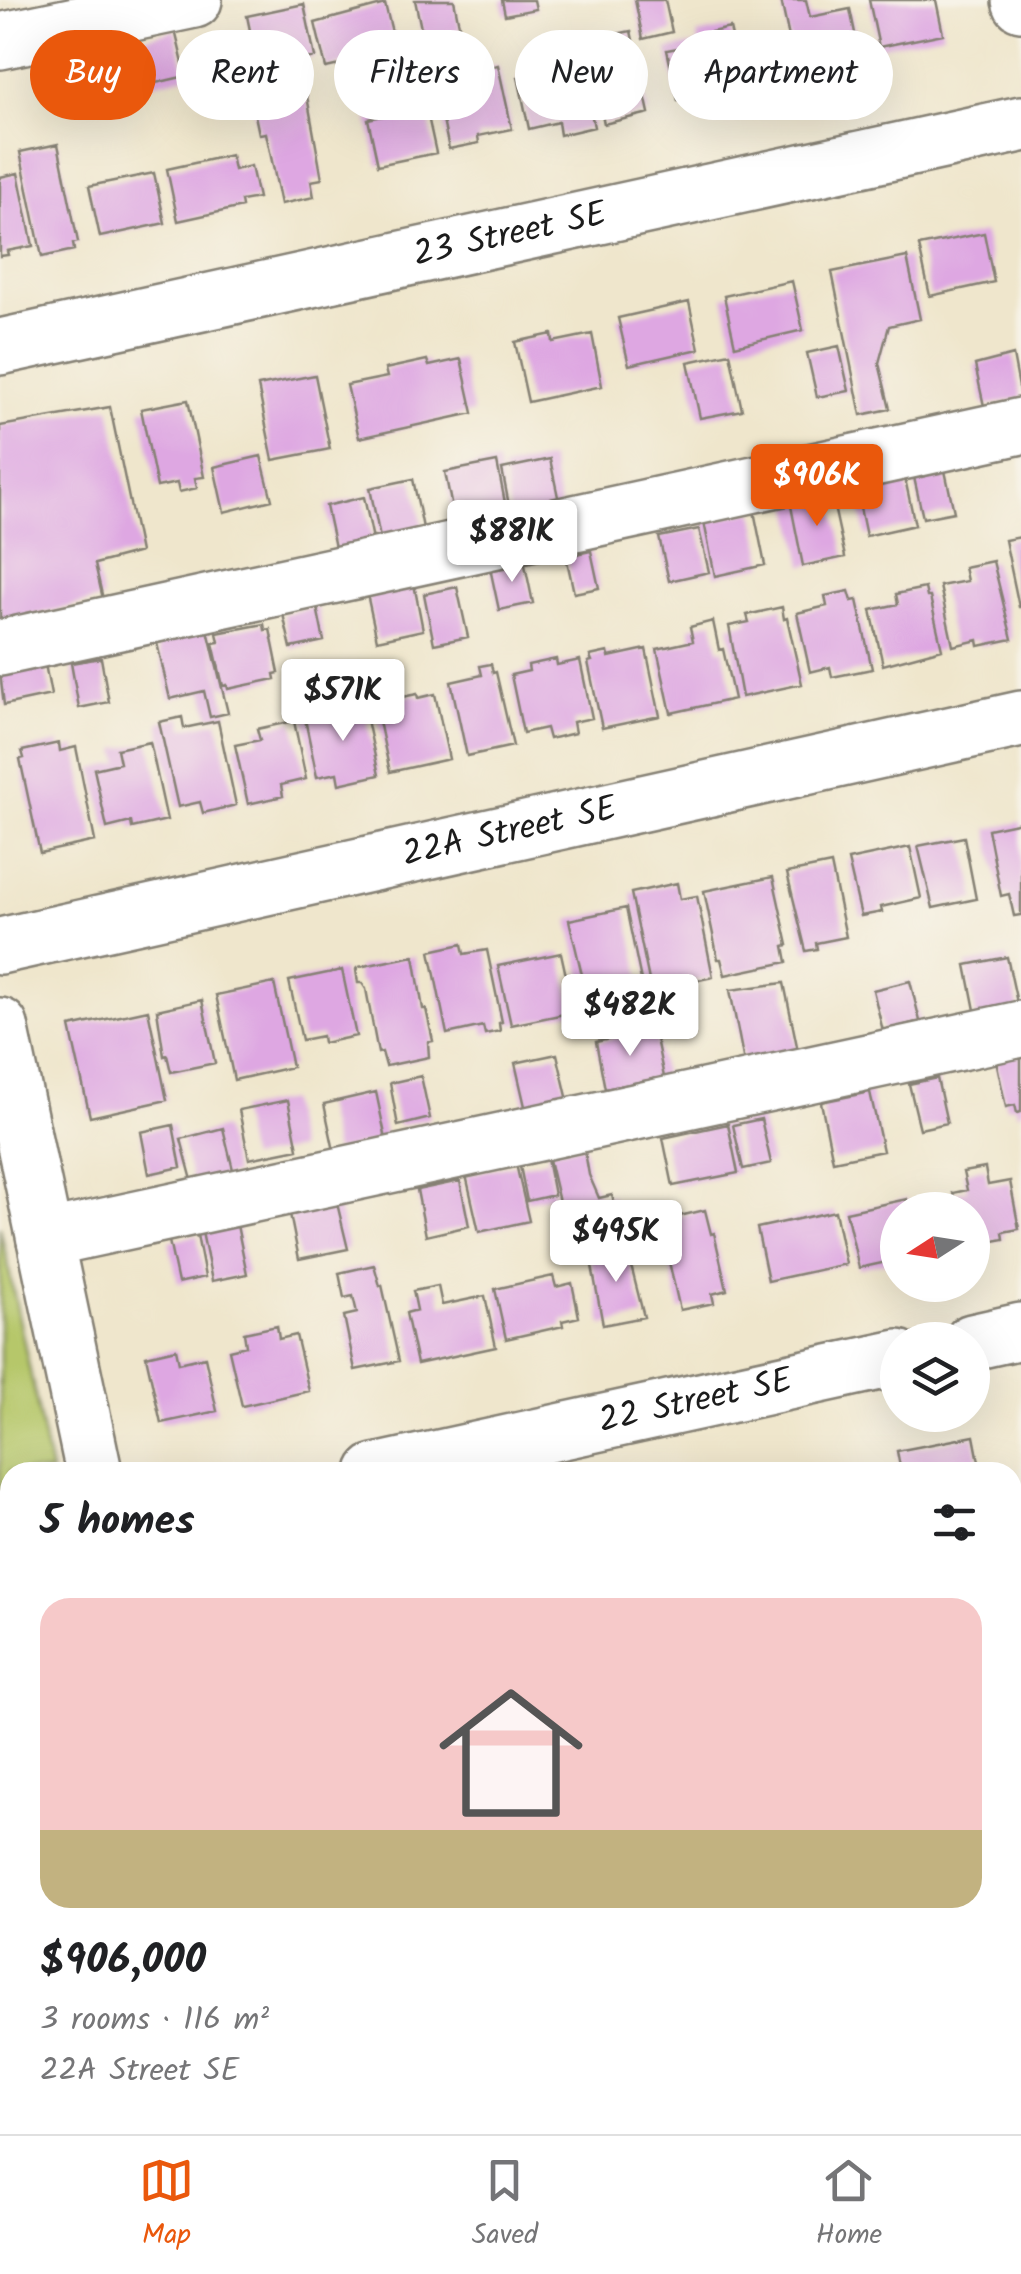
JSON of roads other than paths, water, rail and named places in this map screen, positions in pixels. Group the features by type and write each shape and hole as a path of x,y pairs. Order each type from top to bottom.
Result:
{"street":[{"path":"0,41 194,0"},
{"name":"23 Street SE","path":"0,347 1021,124"},
{"path":"0,648 1021,426"},
{"name":"22A Street SE","path":"0,946 1021,719"},
{"path":"0,1026 92,1462"},
{"path":"45,1239 1021,1029"},
{"path":"990,1338 1021,1331"},
{"name":"22 Street SE","path":"420,1462 880,1362"}]}
